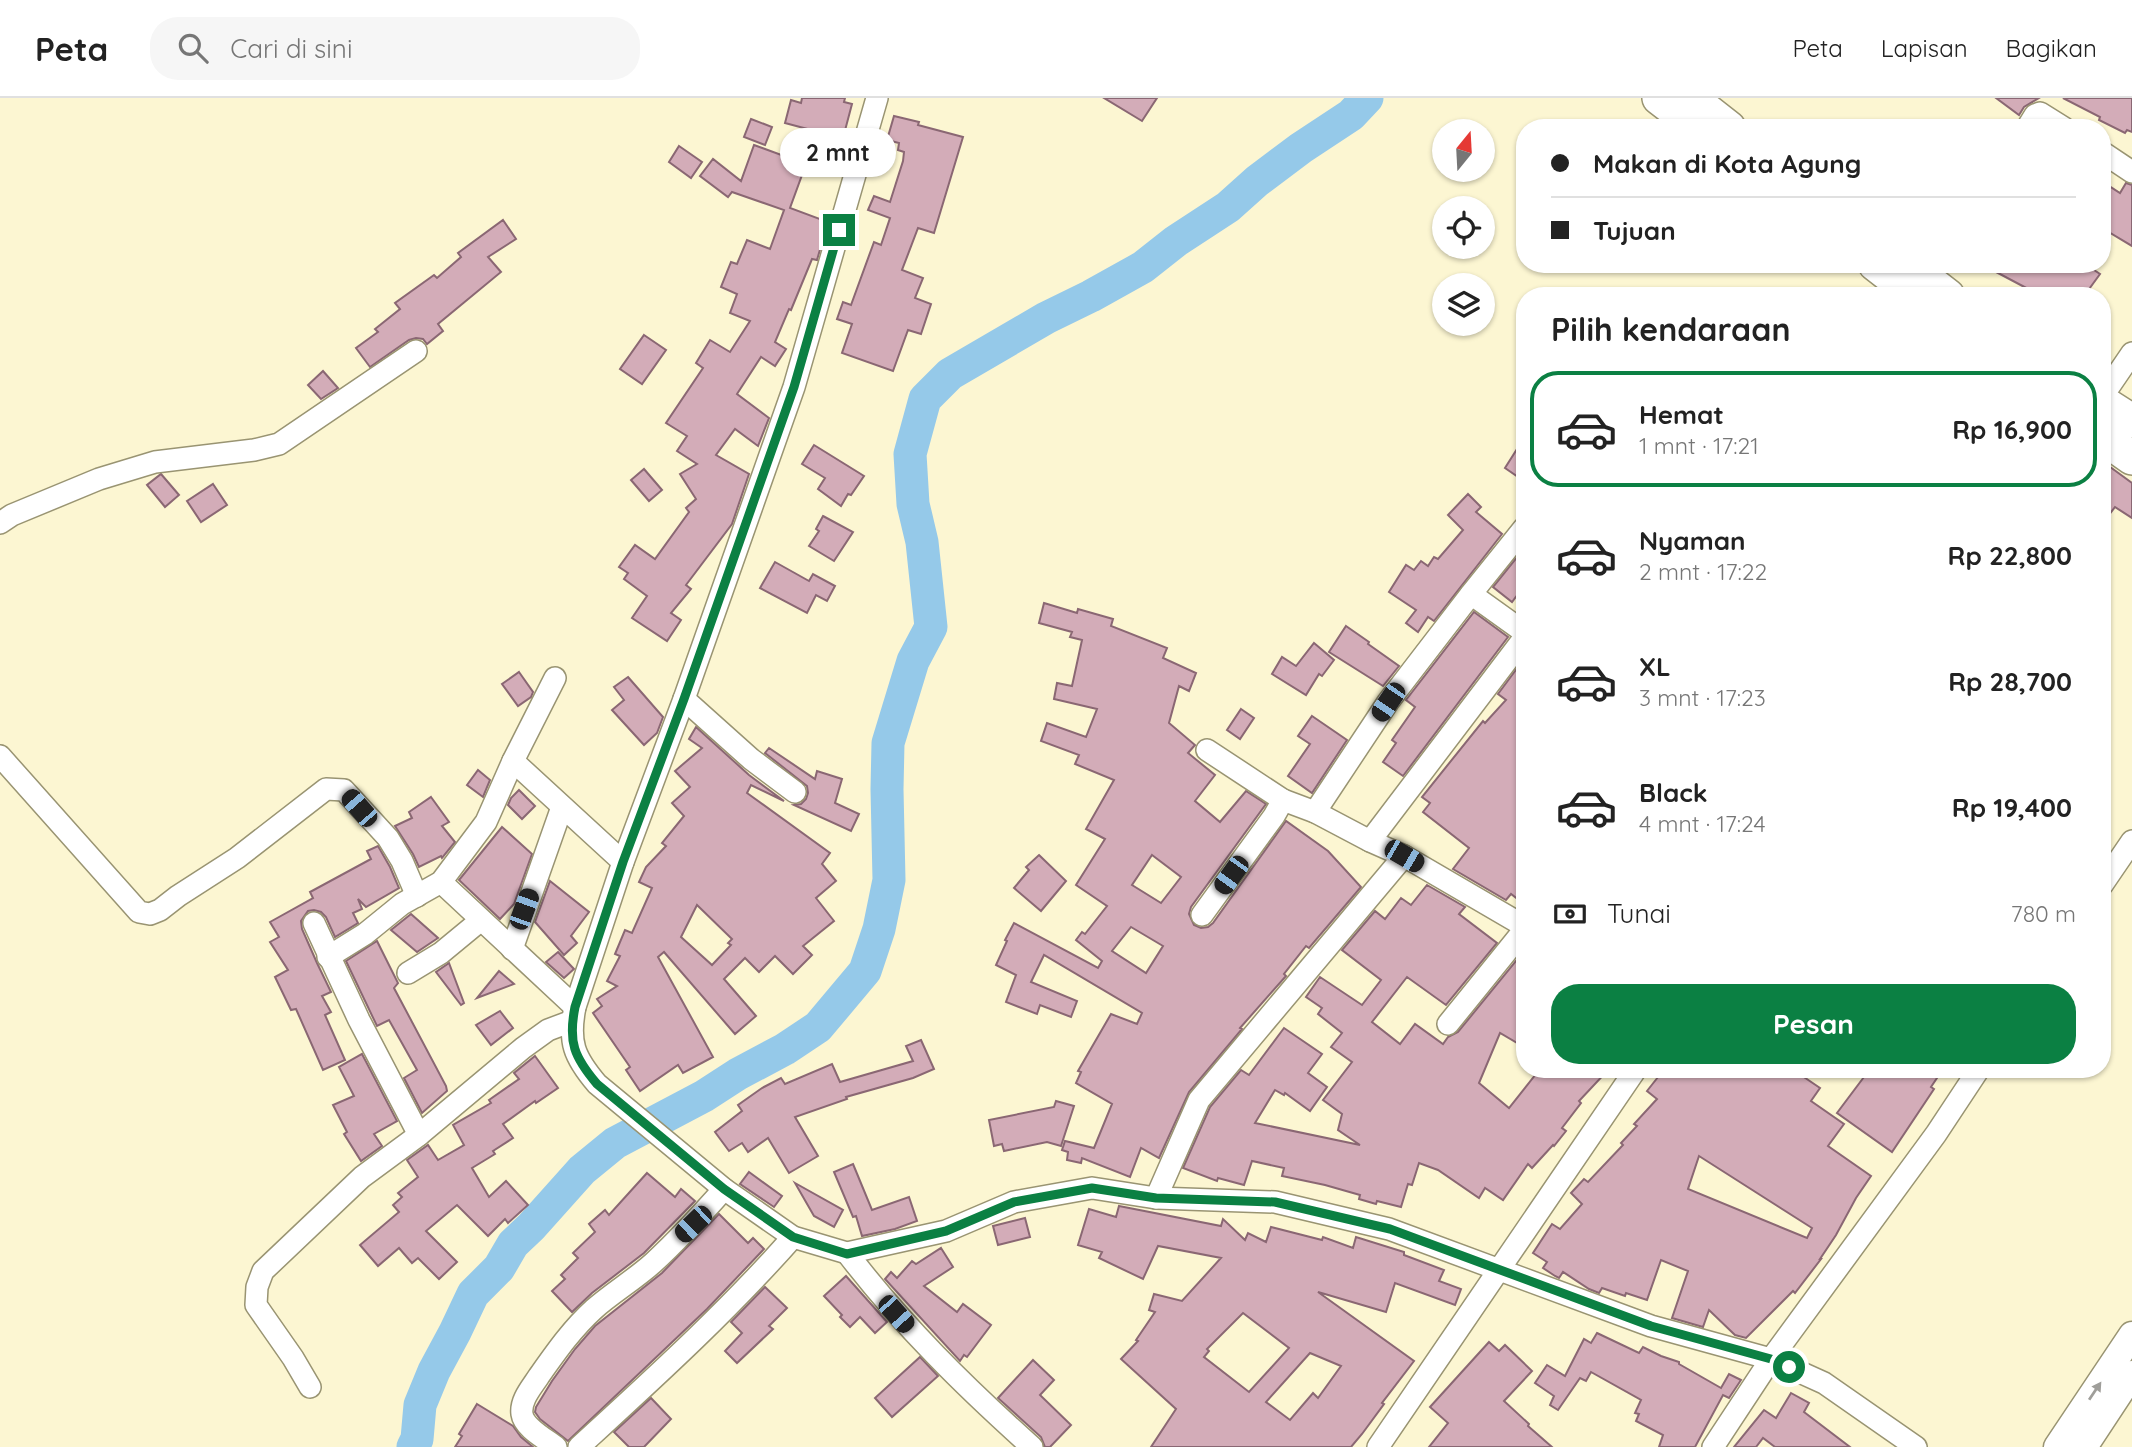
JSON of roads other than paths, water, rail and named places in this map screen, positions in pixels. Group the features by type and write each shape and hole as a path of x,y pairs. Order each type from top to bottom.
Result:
{"highway":[{"path":"1659,98 1686,119"},
{"path":"1691,98 1718,119"},
{"path":"1904,273 1929,281"},
{"path":"2111,406 2132,421"},
{"path":"2111,443 2132,458"}],"street":[{"path":"877,98 794,387 684,699 623,862 573,1014 572,1042 580,1064 597,1084 724,1189 793,1237 847,1254 946,1231 1014,1202 1092,1188 1156,1198 1275,1202 1390,1229 1651,1326 1771,1359 1824,1383 1916,1447"},
{"path":"2032,119 2040,113 2050,119"},
{"path":"2111,158 2132,172"},
{"path":"0,523 12,515 99,479 155,462 254,450 279,444 416,351"},
{"path":"2111,385 2132,352"},
{"path":"1315,812 1388,702 1516,538"},
{"path":"1471,594 1516,626"},
{"path":"1370,841 1516,649"},
{"path":"328,957 365,934 402,904 441,882 486,822 555,677"},
{"path":"684,699 751,759 795,792"},
{"path":"1207,750 1283,800 1315,812 1404,856 1516,923"},
{"path":"0,756 139,912 150,914 160,910 237,858 326,789 344,790 388,838 417,896"},
{"path":"513,761 623,862"},
{"path":"1202,915 1283,800"},
{"path":"512,949 562,807"},
{"path":"2111,872 2132,841"},
{"path":"1156,1198 1199,1100 1404,856"},
{"path":"441,882 512,949 573,1014"},
{"path":"408,973 441,953 481,920"},
{"path":"314,923 328,957 419,1135"},
{"path":"1448,1024 1516,938"},
{"path":"310,1387 256,1305 257,1287 263,1271 362,1177 419,1135 531,1042 573,1014"},
{"path":"1378,1447 1630,1078"},
{"path":"1713,1447 1771,1359 1936,1134 1973,1078"},
{"path":"556,1447 527,1425 523,1418 522,1408 527,1393 573,1329 595,1308 652,1264 724,1189"},
{"path":"579,1447 761,1274 793,1237"},
{"path":"847,1254 928,1349 1031,1447"},
{"path":"2084,1447 2128,1371 2132,1335"},
{"path":"2057,1447 2128,1371"}],"waterway":[{"path":"413,1447 417,1439 420,1405 473,1294 499,1268 513,1244 582,1170 615,1143 704,1096 818,1027 865,971 879,929 889,880 888,743 913,661 931,627 922,542 913,504 910,454 925,399 950,374 1046,318 1143,267 1176,241 1228,207 1301,148 1351,115 1367,98"}]}
